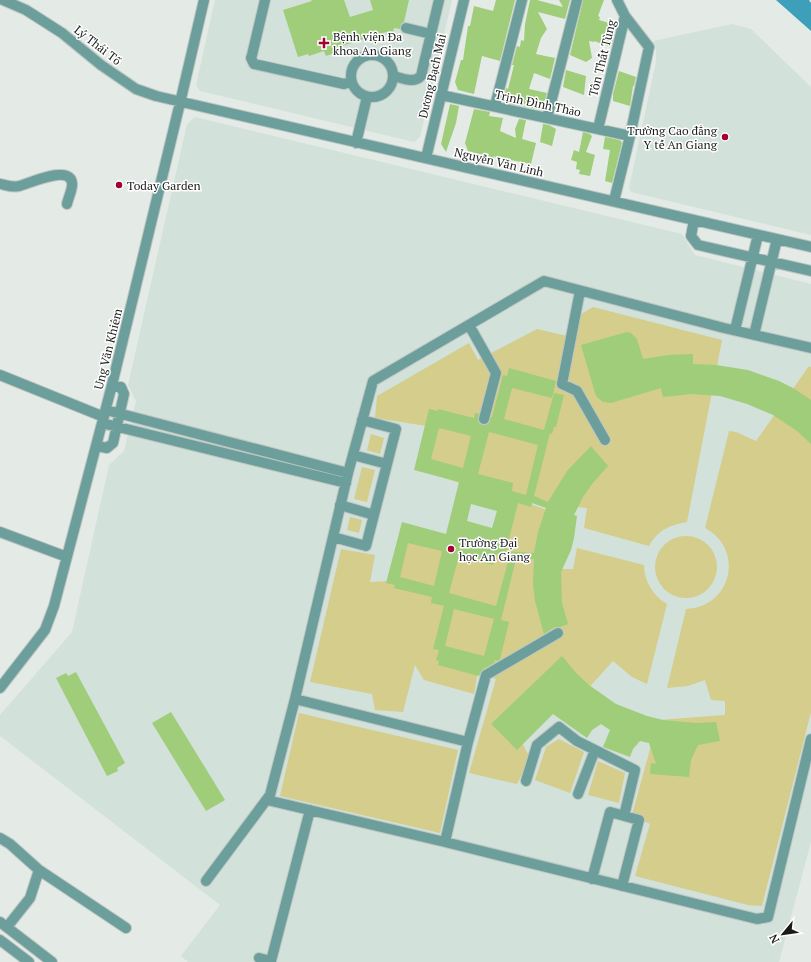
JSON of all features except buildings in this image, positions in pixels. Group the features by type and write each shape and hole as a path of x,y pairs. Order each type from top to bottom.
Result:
{"street":[{"name":"Lý Thái Tổ","path":"2,0 26,10 62,33 136,89 180,103"},
{"name":"Ung Văn Khiêm","path":"0,688 45,630 54,606 97,446 204,0"},
{"path":"265,0 251,58 254,64 344,84 351,82"},
{"path":"393,76 414,80 418,80 421,76 440,0"},
{"name":"Dương Bạch Mai","path":"426,158 464,0"},
{"path":"496,106 522,0"},
{"path":"547,118 577,0"},
{"path":"614,201 649,47 625,16 617,0"},
{"name":"Tôn Thất Tùng","path":"598,129 625,16"},
{"path":"406,28 431,34"},
{"path":"376,55 388,62 392,69 392,82 385,93 379,96 367,97 360,94 351,82 350,75 352,68 356,61 362,57 376,55"},
{"name":"Trịnh Đình Thảo","path":"441,95 630,136"},
{"path":"356,143 367,97"},
{"name":"Nguyễn Văn Linh","path":"180,103 811,247"},
{"path":"0,184 19,186 46,177 64,175 71,180 72,184 67,204"},
{"path":"694,220 691,236 698,245 811,271"},
{"path":"735,330 758,235"},
{"path":"754,335 778,239"},
{"path":"206,881 270,795 295,699 340,505 373,381 544,281 754,335 811,348"},
{"path":"580,291 562,384 577,391 605,440"},
{"path":"469,325 496,373 484,419"},
{"path":"0,375 104,417 116,427 347,478"},
{"path":"97,446 107,448 113,443 124,394 120,387 112,385"},
{"path":"104,417 119,414 347,478"},
{"path":"333,537 366,546 396,429 362,420"},
{"path":"353,455 387,464"},
{"path":"340,505 374,514"},
{"path":"0,532 67,557"},
{"path":"445,842 468,742 486,675 558,633"},
{"path":"295,699 468,742"},
{"path":"526,781 537,745 559,727 577,741 635,770 624,816"},
{"path":"267,800 757,919 768,917 811,739"},
{"path":"578,794 595,750"},
{"path":"259,958 270,961 310,810"},
{"path":"592,878 610,812 640,820 622,886"},
{"path":"0,838 39,870 126,928"},
{"path":"39,870 30,898 3,925 52,962"},
{"path":"0,940 29,962"}],"shaded area":[{"name":"Bệnh viện Đa khoa An Giang","path":"215,0 452,0 420,137 414,142 200,91 196,85"},
{"name":"Trường Cao đẳng Y tế An Giang","path":"732,24 751,29 811,87 811,235 631,192 629,188 656,62 656,51 653,41"},
{"name":"Trường Đại học An Giang","path":"195,117 682,234 695,255 811,284 811,842 779,962 188,962 181,956 220,905 0,736 0,715 72,632 109,465 124,451 136,401 128,385 187,124"},
{"path":"593,307 722,340 687,522 671,526 663,530 653,539 649,546 584,528 587,508 521,501 553,512 544,569 573,569 577,548 644,565 644,571 650,588 662,601 667,604 647,684 632,677 613,661 584,693 562,685 521,741 530,758 517,784 469,773 496,679 478,671 474,694 424,680 415,665 403,712 375,710 372,694 310,682 341,549 375,555 370,582 391,581 401,534 494,540 507,500 423,470 433,427 375,418 377,396 469,343 478,360 537,329 576,338 581,314"},
{"path":"809,366 811,367 811,712 762,906 748,905 635,876 650,824 632,815 658,720 725,715 725,701 711,700 705,680 688,686 667,688 686,609 702,606 714,598 723,588 728,576 729,562 725,549 718,537 705,528 729,431 736,432 756,441"},
{"path":"371,434 384,438 380,454 367,450"},
{"path":"362,467 375,470 367,502 354,499"},
{"path":"350,517 362,520 359,533 347,530"},
{"path":"680,536 692,536 708,545 715,555 717,567 715,579 708,589 692,598 680,598 669,593 660,584 655,573 655,561 660,550 669,541"},
{"path":"299,713 458,750 440,833 280,796"},
{"path":"559,739 584,752 570,793 535,780 546,747"},
{"path":"598,761 625,773 619,803 588,795"}],"water":[{"path":"776,0 809,0 811,3 811,31"}],"place":[{"name":"Bệnh viện Đa khoa An Giang","path":"324,43"},
{"name":"Trường Cao đẳng Y tế An Giang","path":"725,137"},
{"name":"Today Garden","path":"119,185"},
{"name":"Trường Đại học An Giang","path":"451,549"}]}
